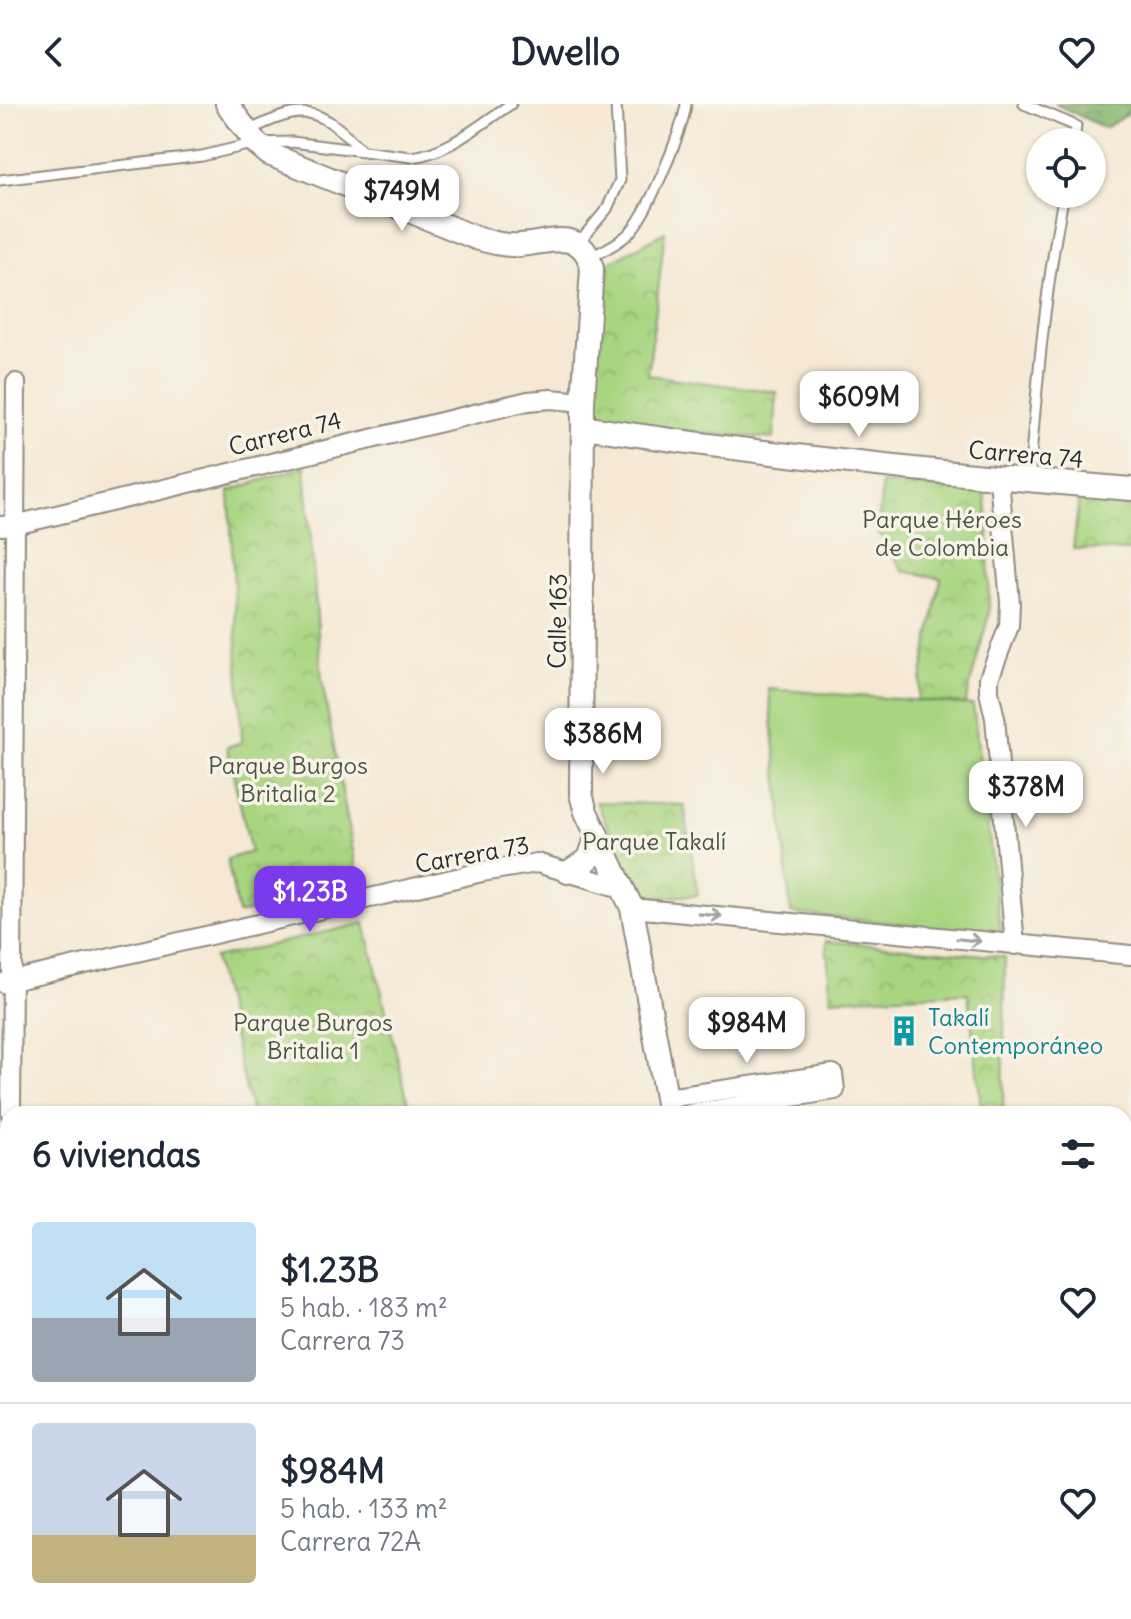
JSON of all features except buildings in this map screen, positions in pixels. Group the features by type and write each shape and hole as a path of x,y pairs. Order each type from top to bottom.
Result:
{"street":[{"path":"227,104 252,137 285,162 476,238 503,245 567,239 583,251"},
{"name":"Calle 163","path":"583,251 592,269 583,402 580,777 586,812 628,898 668,1106"},
{"path":"11,1106 6,983 12,865 7,729 7,526 16,383"},
{"name":"Carrera 74","path":"7,526 528,401 551,399 583,402"},
{"name":"Carrera 74","path":"583,427 722,447 999,479 1131,489"},
{"path":"999,479 1010,603 1009,626 989,678 989,692 995,718 1015,945"},
{"path":"568,872 589,859 597,835"},
{"name":"Carrera 73","path":"6,983 482,872 537,863 568,872 628,898 1015,945 1131,955"},
{"path":"668,1106 713,1101 835,1090 833,1074 713,1101 704,1106"}],"lane":[{"path":"252,137 422,156 445,148 511,104"},
{"path":"583,251 620,180 616,104"},
{"path":"583,251 630,233 674,149 686,104"},
{"path":"1024,104 1076,128"},
{"path":"0,180 202,156 252,137 282,113 301,110 315,113 334,124 362,151"},
{"path":"1029,481 1038,354 1049,268 1061,208"},
{"path":"0,847 12,865"}],"green space":[{"path":"1055,104 1131,104 1131,112 1105,128"},
{"path":"665,232 648,375 777,392 774,439 616,426 598,413 593,399 599,268"},
{"name":"Parque Burgos Britalia 2","path":"305,466 322,681 359,884 238,914 227,859 251,852 227,747 242,742 229,491"},
{"name":"Parque Héroes de Colombia","path":"882,483 985,493 989,614 965,704 917,700 941,578 903,571 878,531"},
{"path":"1079,498 1131,503 1131,551 1073,549"},
{"path":"769,689 973,705 1001,934 791,913"},
{"name":"Parque Takalí","path":"596,802 684,805 698,895 643,898"},
{"name":"Parque Burgos Britalia 1","path":"365,923 409,1106 250,1106 214,958"},
{"path":"826,941 1005,957 1003,1106 981,1106 968,993 831,999"}],"place":[{"name":"Takalí Contemporáneo","path":"904,1031"}]}
